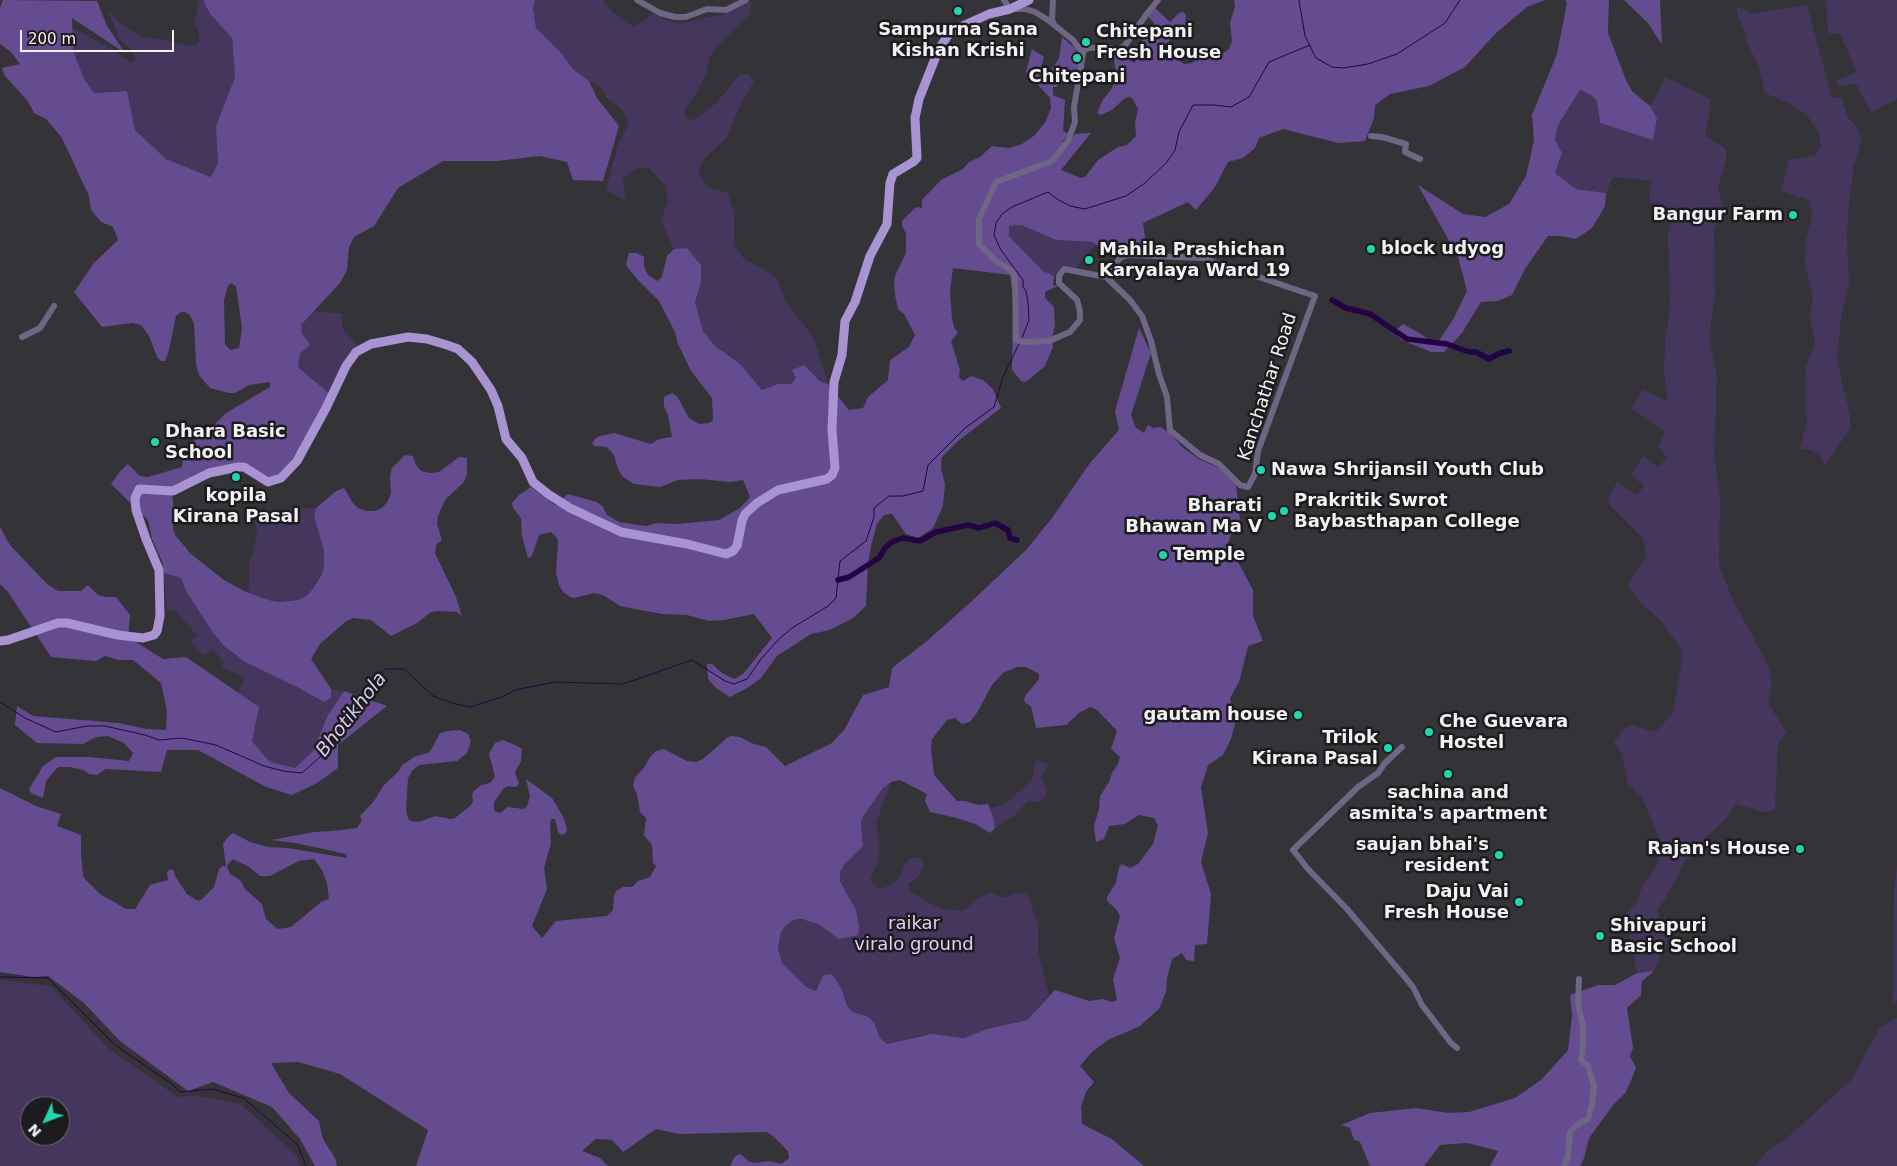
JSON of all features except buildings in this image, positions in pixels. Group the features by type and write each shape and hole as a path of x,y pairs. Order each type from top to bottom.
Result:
{"main road":[{"path":"0,641 67,622 118,635 143,638 154,635 157,631 160,616 159,570 136,510 135,498 139,489 173,491 209,473 238,467 244,467 268,482 282,478 297,461 346,366 356,352 371,344 408,337 417,337 458,349 472,362 491,390 498,406 506,438 522,458 533,482 548,494 570,508 621,532 687,544 726,554 733,552 737,546 745,514 757,503 778,490 827,479 832,475 835,468 832,430 834,382 842,355 844,321 855,302 870,256 887,224 890,183 893,174 917,158 915,118 919,99 934,59 948,35 958,28 989,14 1010,9 1029,0"}],"street":[{"path":"637,0 660,14 686,17 707,10 726,10 746,0"},
{"path":"1004,0 1010,9 1025,8 1035,12 1073,40 1084,54 1074,107 1075,122 1068,141 1052,160 996,182 979,219 980,244 996,261 1012,271 1015,278 1016,340 1025,342 1049,341 1070,332 1080,320 1077,300 1059,283 1058,276 1064,269 1106,277"},
{"path":"1053,0 1052,19 1054,26"},
{"path":"1082,52 1088,48 1106,46 1120,50 1158,0"},
{"path":"1371,136 1406,144 1405,152 1420,159"},
{"name":"Kanchathar Road","path":"1128,255 1197,257 1216,261 1255,277 1315,296 1258,451 1255,474 1248,487 1240,485 1220,464 1200,455 1170,430 1167,398 1158,374 1151,341 1142,316 1130,300 1106,277 1120,258 1128,255"},
{"path":"22,337 40,328 54,306"},
{"path":"1402,747 1385,763 1378,773 1358,786 1293,850 1308,869 1347,909 1404,976 1413,987 1422,1005 1457,1048"},
{"path":"1564,1166 1568,1157 1570,1132 1577,1124 1588,1119 1594,1086 1588,1066 1581,1060 1584,1047 1578,1004 1579,979"}],"green space":[{"path":"199,0 204,0 211,15 232,38 235,77 216,126 218,163 212,177 166,159 135,130 127,91 94,93 84,79 73,50 71,27 132,63 136,58 132,50 120,40 108,10 122,24 140,36 195,46 199,42 199,32 194,23"},
{"path":"535,0 602,0 612,11 633,26 645,21 653,13 672,23 682,23 724,14 752,1 749,15 717,47 709,58 707,71 685,110 685,118 694,120 715,104 740,75 749,74 754,81 741,104 726,138 705,158 699,168 700,176 709,188 728,193 734,212 734,245 744,259 777,278 786,302 814,338 828,384 812,375 808,368 794,374 797,378 791,384 778,384 762,390 740,364 715,346 703,331 695,302 701,283 701,265 687,248 674,249 661,221 668,200 665,185 649,168 635,169 623,179 625,200 606,190 618,145 629,123 623,111 607,98 598,84 589,81 573,69 561,53 536,28 533,8"},
{"path":"1826,0 1897,0 1897,99 1871,112 1859,88 1854,83 1838,87 1837,80 1857,72 1840,34 1828,33"},
{"path":"1807,5 1832,98 1841,97 1848,118 1857,127 1862,139 1853,169 1848,213 1849,284 1841,319 1837,360 1850,415 1850,429 1825,465 1819,454 1807,449 1800,449 1807,420 1805,404 1806,367 1815,343 1810,318 1813,295 1805,267 1806,239 1813,214 1809,200 1781,191 1789,160 1815,156 1821,145 1818,131 1806,114 1788,103 1765,93 1758,64 1747,43 1745,31 1737,16 1737,7 1753,13"},
{"path":"1665,77 1710,99 1709,118 1705,135 1726,149 1726,161 1718,186 1723,207 1714,230 1715,295 1709,339 1717,375 1714,456 1720,495 1719,565 1732,598 1769,667 1772,686 1768,703 1787,733 1778,744 1775,810 1764,812 1736,804 1726,819 1708,835 1696,853 1683,863 1676,880 1657,910 1668,942 1654,971 1637,973 1626,914 1636,903 1642,887 1657,865 1660,840 1642,798 1628,783 1622,754 1614,742 1624,729 1632,725 1655,732 1673,713 1683,652 1663,623 1639,601 1628,586 1633,575 1647,556 1642,537 1607,502 1617,482 1637,495 1644,486 1631,475 1643,456 1658,467 1667,458 1659,447 1665,431 1632,409 1642,389 1668,401 1664,373 1665,342 1670,306 1668,235 1673,212 1649,202 1651,181 1613,177 1606,193 1576,189 1555,173 1562,153 1555,140 1558,125 1580,90 1591,95 1597,101 1600,123 1657,118 1650,106"},
{"path":"1021,225 1056,240 1092,242 1096,245 1077,268 1066,267 1054,276 1043,271 1009,236 1009,226"},
{"path":"313,312 342,313 342,328 357,345 343,363 330,394 298,367 302,333 301,325"},
{"path":"316,508 314,516 324,551 324,567 321,576 312,590 298,600 281,602 272,601 247,592 249,586 249,564 257,532 254,518 259,511"},
{"path":"164,573 181,578 186,591 224,646 245,662 301,689 331,698 331,689 344,691 328,715 313,751 295,768 270,762 252,741 236,736 258,707 238,693 245,678 222,667 224,662 213,650 204,655 190,643 197,635 174,610 167,609"},
{"path":"1036,760 1049,765 1041,777 1047,791 1044,798 1040,802 1028,801 1015,815 995,828 991,808 1005,804 1032,780"},
{"name":"raikar viralo ground","path":"891,782 876,823 880,848 878,862 870,880 879,889 891,885 901,875 903,866 911,858 921,858 924,865 918,877 908,884 911,892 940,908 963,911 977,899 991,892 1003,898 1017,893 1027,893 1038,924 1038,951 1049,995 1027,1020 987,1029 964,1038 922,1035 887,1044 880,1038 869,1017 853,1012 847,1006 842,990 823,975 816,991 808,988 782,963 778,948 781,932 786,925 793,920 811,921 831,934 853,903 840,881 840,872 844,865 863,846 861,822 864,815 883,788"},
{"path":"1897,864 1897,1000 1893,1004 1894,892"},
{"path":"0,979 51,986 109,1049 178,1097 194,1095 241,1104 297,1156 300,1166 0,1166"},
{"path":"1897,1018 1897,1166 1755,1166 1765,1153 1788,1137 1852,1079 1880,1027"}],"shaded area":[{"path":"3,0 97,1 107,26 125,53 72,18 73,50 84,79 94,93 127,91 135,130 166,159 211,177 218,163 216,126 235,77 232,38 211,15 204,0 535,0 533,8 536,28 561,53 573,69 589,81 597,98 619,126 603,181 573,180 567,162 540,156 497,161 443,161 398,188 374,226 354,237 349,247 347,270 340,283 301,325 302,333 310,345 300,353 298,367 330,394 305,440 285,470 271,478 257,472 229,465 205,470 182,483 172,493 175,535 191,554 224,580 246,592 272,601 298,600 312,590 321,576 324,567 324,551 314,516 316,508 336,491 344,488 358,508 366,511 375,511 382,508 388,501 391,493 390,476 392,468 405,455 413,456 416,465 421,471 430,473 439,472 459,457 467,458 467,474 464,482 445,500 438,516 437,524 442,540 436,545 435,553 456,597 462,616 457,612 431,612 417,623 391,636 371,620 353,618 345,622 320,644 311,659 331,689 331,698 324,702 245,662 224,646 186,591 181,578 164,573 162,561 152,539 148,520 111,484 128,464 140,476 148,477 182,467 183,455 187,446 208,431 226,413 270,387 270,382 249,385 235,393 210,388 199,375 196,363 194,324 190,315 181,312 176,316 169,350 165,361 161,361 157,357 149,336 141,325 132,323 102,327 74,292 94,263 118,240 113,227 101,222 91,210 89,196 62,138 46,119 34,113 27,100 5,76 2,68 20,64 11,52 0,44 0,8","holes":["231,283 236,286 242,328 239,348 230,350 225,344 224,300 228,286"]},
{"path":"1234,0 1545,0 1527,7 1495,34 1465,67 1429,86 1390,94 1375,105 1374,118 1365,141 1338,143 1283,129 1259,138 1255,148 1243,158 1228,162 1215,187 1196,210 1188,202 1143,223 1147,253 1124,253 1113,239 1103,249 1092,242 1056,240 1021,225 1009,226 1009,236 1043,271 1054,276 1053,285 1058,286 1045,292 1045,298 1054,307 1053,347 1045,366 1026,382 1021,381 1012,370 1013,297 1010,275 953,268 950,291 952,319 958,333 951,341 960,370 959,377 963,381 971,376 983,380 993,389 1001,408 958,441 942,457 941,468 945,484 943,506 933,528 918,538 906,534 892,514 884,515 877,524 868,564 866,606 853,618 830,630 811,634 777,656 761,678 749,687 730,697 716,688 708,679 707,664 712,664 722,673 734,679 743,674 772,638 754,614 709,621 687,615 662,614 620,606 603,595 594,593 574,598 570,597 563,592 559,585 556,573 558,542 551,532 539,535 532,556 528,558 522,536 521,518 513,508 512,503 519,495 531,487 555,505 568,494 597,502 603,507 607,515 619,522 646,526 657,523 676,524 719,520 740,508 750,497 743,480 731,482 699,479 678,480 660,487 634,484 623,477 618,469 614,455 607,447 594,446 592,443 597,437 614,433 651,444 659,439 672,437 668,415 664,406 664,397 672,393 677,396 689,418 699,424 709,423 713,420 712,398 691,371 678,344 675,332 659,301 628,268 626,264 629,253 637,253 644,257 644,266 648,275 657,281 662,277 667,256 674,249 687,248 701,265 701,283 695,302 703,331 715,346 740,364 762,390 778,384 791,384 796,378 792,370 804,365 820,381 828,384 849,410 863,408 868,397 888,380 890,360 909,347 915,335 904,314 898,309 895,295 895,276 906,253 906,234 902,221 916,207 922,208 922,200 941,180 963,169 969,162 980,157 992,146 1009,148 1022,144 1035,135 1046,121 1051,108 1050,98 1026,72 1032,49 1044,57 1041,67 1044,73 1049,74 1059,58 1062,37 1076,49 1073,63 1080,64 1078,80 1070,78 1068,85 1059,83 1057,87 1053,87 1053,95 1065,100 1063,131 1069,134 1063,141 1067,147 1075,134 1091,133 1061,170 1081,178 1085,177 1098,160 1118,147 1127,145 1136,136 1135,122 1138,109 1132,98 1124,99 1112,110 1101,115 1097,113 1102,101 1120,74 1115,68 1113,51 1119,51 1134,63 1143,38 1154,23 1148,16 1155,8 1170,22 1179,13 1183,12 1186,15 1185,28 1169,41 1168,53 1184,64 1192,63 1201,55 1222,54 1229,49 1232,41 1230,23 1235,6"},
{"path":"1565,0 1609,0 1608,33 1632,91 1650,106 1657,118 1653,140 1600,123 1597,101 1591,95 1580,90 1558,125 1555,140 1562,153 1555,173 1576,189 1606,193 1605,206 1592,228 1576,239 1548,236 1525,269 1512,295 1498,301 1481,302 1462,333 1444,352 1431,352 1402,340 1395,334 1396,330 1403,324 1436,345 1454,318 1467,291 1458,257 1418,185 1463,214 1485,217 1509,204 1526,176 1534,140 1532,115 1557,54 1567,3"},
{"path":"1624,0 1660,0 1662,45 1648,23"},
{"path":"1139,328 1151,353 1131,415 1136,428 1144,433 1148,425 1153,428 1160,427 1170,433 1182,447 1199,459 1219,468 1236,486 1240,521 1232,532 1226,548 1230,555 1236,558 1253,590 1253,616 1263,641 1248,646 1239,682 1230,698 1235,724 1231,739 1223,755 1208,765 1201,788 1208,833 1201,862 1211,894 1207,944 1195,945 1194,961 1186,960 1182,953 1172,959 1167,978 1166,992 1159,1009 1140,1026 1108,1040 1092,1052 1080,1066 1094,1082 1086,1092 1081,1107 1082,1124 1112,1139 1144,1166 730,1166 735,1156 741,1154 748,1161 754,1163 769,1161 781,1164 789,1158 788,1151 773,1136 766,1132 679,1134 656,1129 623,1152 612,1140 596,1139 582,1151 600,1158 608,1166 416,1166 428,1130 340,1074 298,1062 271,1063 289,1093 319,1121 323,1139 335,1158 337,1166 315,1166 300,1139 272,1107 213,1082 188,1091 120,1041 84,1003 48,976 33,977 0,972 0,788 36,806 61,814 57,826 81,835 83,875 101,895 126,909 135,909 150,885 168,880 167,872 171,869 187,894 198,901 214,887 219,869 222,866 226,866 223,844 233,833 250,842 268,847 288,848 347,858 346,854 296,843 271,840 314,832 357,828 362,820 360,816 402,765 416,756 428,753 440,733 448,731 460,730 468,734 471,741 467,753 457,761 419,765 412,771 408,778 406,810 408,818 411,821 419,822 435,816 455,818 473,802 472,794 474,791 481,785 490,783 495,777 489,754 495,743 503,740 515,745 522,749 521,761 515,772 519,784 516,787 508,786 504,788 494,802 494,811 501,813 507,807 524,809 527,806 530,796 526,779 552,798 564,818 567,830 565,834 561,835 558,832 555,819 551,819 551,843 544,868 547,889 532,926 542,938 556,921 607,916 613,910 616,891 623,887 632,887 638,881 650,877 656,866 653,863 652,845 644,835 646,818 640,812 637,794 633,786 635,777 656,751 664,749 687,761 696,762 703,759 728,737 732,736 740,737 751,743 766,747 785,766 832,743 844,730 863,695 889,687 892,668 927,641 1026,550 1052,518 1090,463 1119,430 1115,411","holes":["1017,667 1026,667 1039,674 1039,679 1025,696 1024,701 1031,706 1036,728 1066,725 1079,713 1090,707 1097,710 1117,731 1111,749 1120,757 1109,782 1100,796 1099,809 1094,826 1096,842 1104,839 1109,826 1125,824 1139,815 1154,818 1158,826 1153,844 1138,864 1130,868 1122,864 1119,867 1116,883 1107,897 1107,901 1116,909 1120,916 1114,938 1120,958 1113,979 1117,1000 1112,1002 1103,999 1089,1001 1055,990 1027,1020 987,1029 964,1038 931,1034 887,1044 880,1038 874,1023 869,1017 853,1012 847,1006 842,990 832,974 823,975 816,991 808,988 782,963 778,948 781,932 793,920 802,919 818,924 839,939 858,935 859,927 856,910 840,881 840,872 844,865 863,846 861,822 864,815 883,788 891,782 900,780 927,794 925,801 930,812 975,824 990,833 995,828 988,804 979,805 957,801 934,775 932,739 947,720 955,718 962,724 970,722 992,685 1003,673","232,859 248,866 260,876 270,876 299,861 314,859 322,870 327,883 329,899 321,902 291,927 278,929 266,919 262,904 245,889 240,880 230,874 227,866"]},
{"path":"0,527 10,545 47,584 58,591 81,591 88,585 98,595 116,597 130,615 128,637 163,659 186,657 259,707 252,741 270,762 295,768 313,751 328,715 344,691 387,706 338,745 338,768 317,783 292,795 266,787 198,750 167,750 161,772 106,769 97,775 70,767 58,767 46,781 43,798 31,793 29,789 43,766 56,757 90,757 129,761 133,753 124,743 108,736 96,737 83,744 37,743 15,725 17,706 33,716 118,723 147,729 166,730 167,711 161,683 133,660 118,660 105,656 96,661 51,657 8,592 0,584"},
{"path":"1654,971 1642,981 1641,995 1627,1008 1633,1048 1630,1056 1636,1068 1626,1092 1614,1104 1589,1138 1580,1166 1490,1166 1498,1151 1467,1143 1440,1145 1424,1166 1370,1166 1360,1142 1354,1140 1350,1128 1341,1125 1370,1113 1416,1108 1449,1113 1469,1112 1515,1098 1541,1080 1568,1050 1572,1016 1570,995 1598,985 1615,985 1637,973"}],"waterway":[{"path":"1299,0 1305,36 1316,58 1332,67 1343,68 1368,64 1397,54 1445,23 1460,0"},
{"name":"Bhotikhola","path":"1022,338 1029,320 1028,302 1026,291 1023,287 1023,280 1001,250 994,235 996,223 1002,214 1012,207 1048,192 1070,206 1085,209 1126,196 1145,183 1167,162 1175,150 1179,132 1193,105 1231,107 1249,97 1269,62 1310,45"},
{"path":"1332,300 1346,308 1370,314 1407,339 1447,344 1469,352 1476,352 1489,359 1509,351"},
{"name":"Bhotikhola","path":"0,702 25,718 56,732 87,726 105,726 159,740 182,738 216,745 264,766 302,773 320,757 357,702 377,676 386,669 404,669 433,696 470,707 502,697 515,690 555,682 623,684 692,660 725,681 734,684 747,679 761,659 792,628 828,606 836,598 840,561 866,541 874,517 874,508 889,496 903,496 923,491 928,465 965,428 994,407 1003,377 1019,344"},
{"path":"838,580 849,577 879,558 885,548 892,542 903,538 920,541 936,532 968,525 979,528 995,523 1008,530 1010,538 1017,540"},
{"path":"0,977 48,978 115,1045 172,1084 180,1092 212,1089 243,1098 297,1144 306,1166"}],"place":[{"name":"Sampurna Sana Kishan Krishi","path":"958,11"},
{"name":"Chitepani Fresh House","path":"1086,42"},
{"name":"Chitepani","path":"1077,58"},
{"name":"Bangur Farm","path":"1793,215"},
{"name":"block udyog","path":"1371,249"},
{"name":"Mahila Prashichan Karyalaya Ward 19","path":"1089,260"},
{"name":"Dhara Basic School","path":"155,442"},
{"name":"Nawa Shrijansil Youth Club","path":"1261,470"},
{"name":"kopila Kirana Pasal","path":"236,477"},
{"name":"Prakritik Swrot Baybasthapan College","path":"1284,511"},
{"name":"Bharati Bhawan Ma V","path":"1272,516"},
{"name":"Temple","path":"1163,555"},
{"name":"gautam house","path":"1298,715"},
{"name":"Che Guevara Hostel","path":"1429,732"},
{"name":"Trilok Kirana Pasal","path":"1388,748"},
{"name":"sachina and asmita's apartment","path":"1448,774"},
{"name":"Rajan's House","path":"1800,849"},
{"name":"saujan bhai's resident","path":"1499,855"},
{"name":"Daju Vai Fresh House","path":"1519,902"},
{"name":"Shivapuri Basic School","path":"1600,936"}]}
